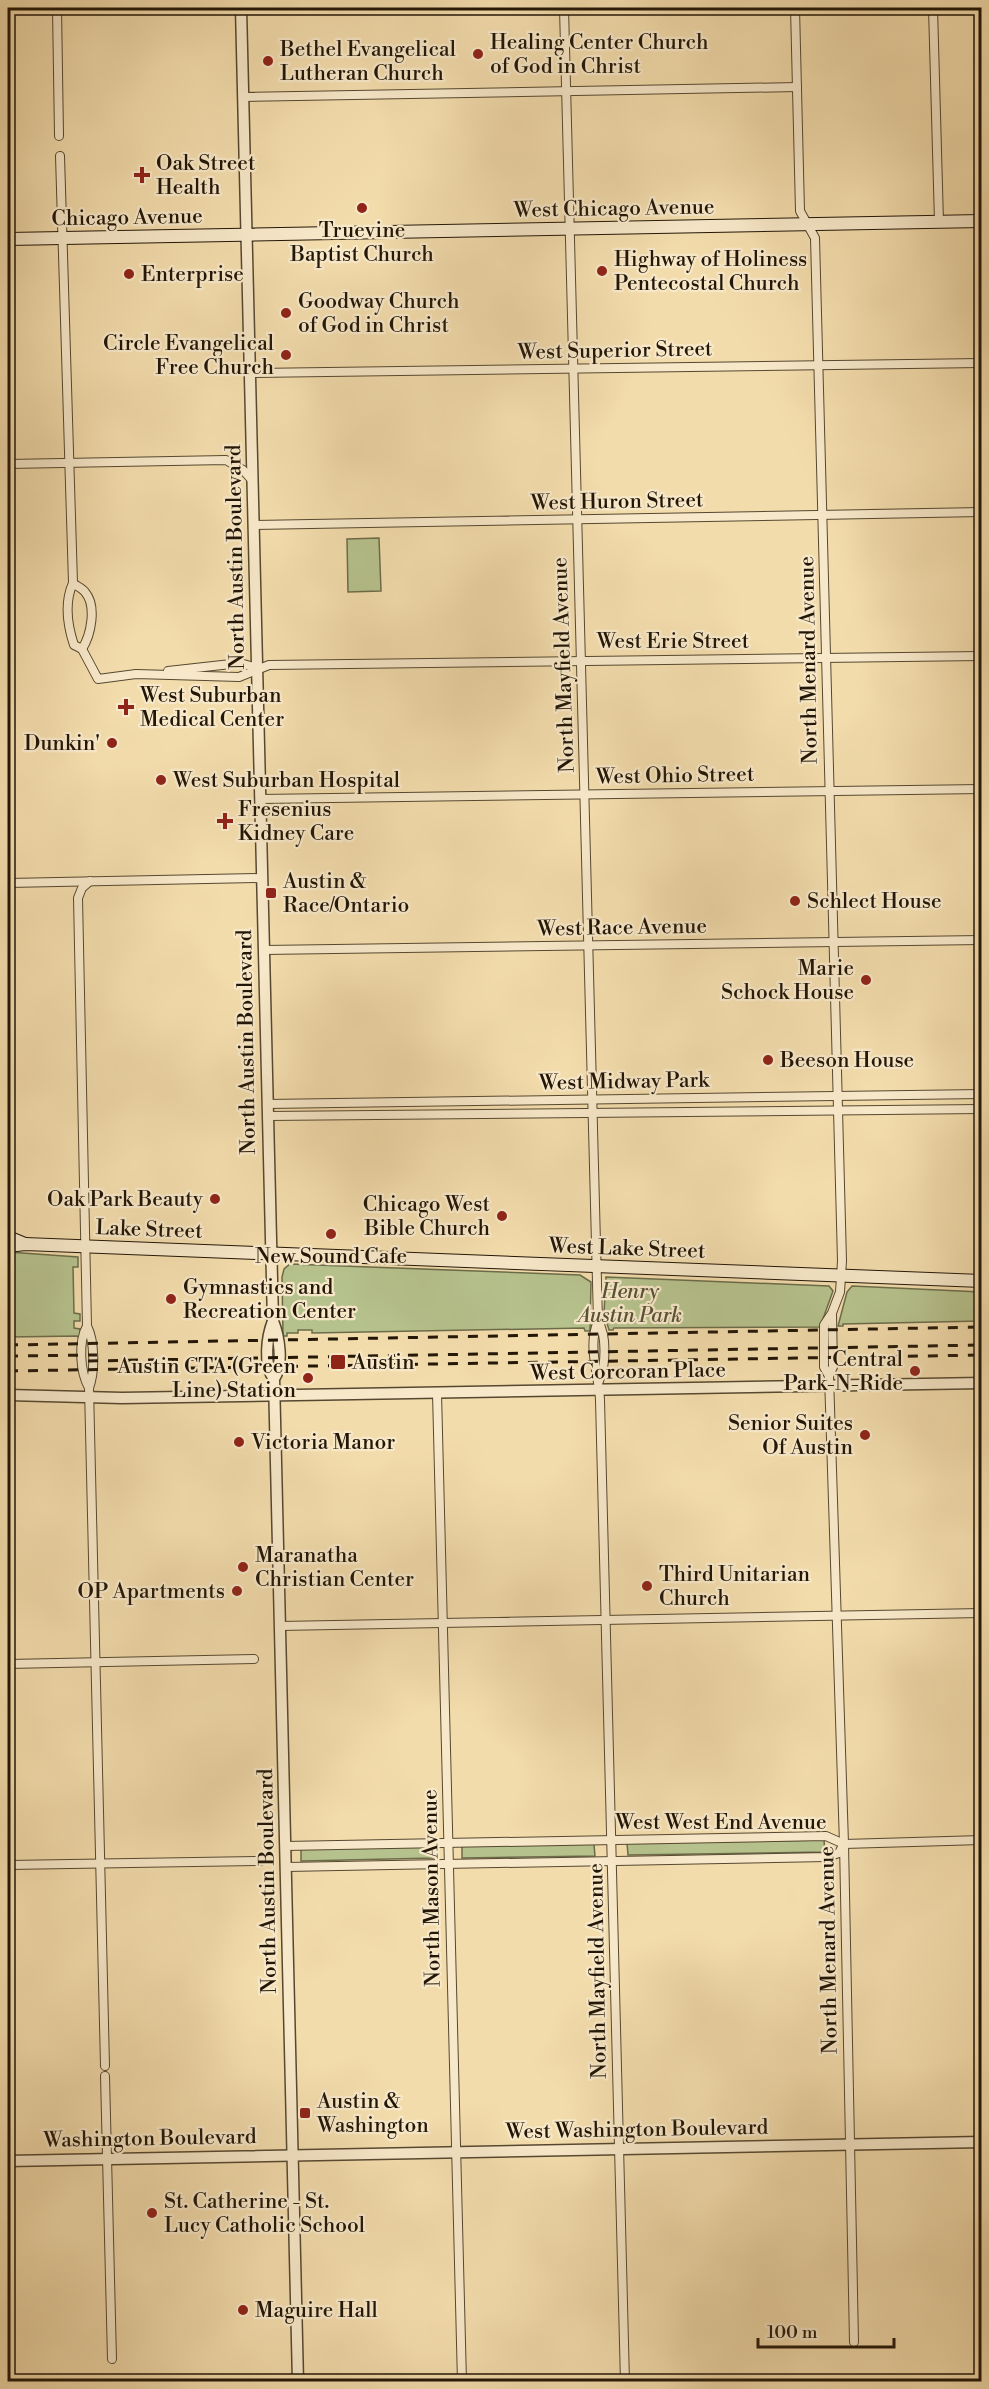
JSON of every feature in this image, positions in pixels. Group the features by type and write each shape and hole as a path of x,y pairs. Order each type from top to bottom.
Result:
{"main road":[{"name":"West Chicago Avenue","path":"247,234 981,221"},
{"name":"Chicago Avenue","path":"8,239 247,234"},
{"name":"Lake Street","path":"8,1237 25,1244"},
{"name":"Lake Street","path":"8,1246 25,1244 271,1253"},
{"name":"West Lake Street","path":"271,1253 981,1281"}],"street":[{"path":"57,8 59,136"},
{"name":"North Austin Boulevard","path":"241,8 273,1321 268,1335 268,1363 269,1372 274,1379 275,1396 298,2382"},
{"name":"North Mayfield Avenue","path":"564,8 596,1266 598,1321 603,1329 603,1371 600,1386 625,2382"},
{"name":"North Menard Avenue","path":"795,8 800,211 815,238 842,1276 840,1292 832,1313 824,1325 824,1367 829,1381 844,1844 854,2342"},
{"path":"933,8 939,222"},
{"path":"243,97 797,87"},
{"path":"60,156 73,583 67,598 68,617 74,645 82,649 98,679 119,674 239,677 257,668"},
{"name":"West Superior Street","path":"250,373 981,363"},
{"path":"8,464 226,460 243,470 252,480"},
{"name":"West Huron Street","path":"254,525 981,512"},
{"path":"73,583 85,591 90,602 89,634 82,649"},
{"name":"West Erie Street","path":"257,668 270,665 981,656"},
{"path":"144,674 240,663 257,668"},
{"name":"West Ohio Street","path":"260,799 981,789"},
{"path":"8,882 262,878"},
{"path":"90,881 82,888 78,898 87,1326 91,1334 93,1378 89,1393 105,2066"},
{"name":"West Race Avenue","path":"264,950 981,940"},
{"path":"962,1094 962,1109"},
{"name":"West Midway Park","path":"267,1104 981,1094"},
{"name":"West Midway Park","path":"268,1116 981,1109"},
{"name":"West Corcoran Place","path":"8,1395 89,1393 275,1396 829,1381 981,1383"},
{"name":"North Mason Avenue","path":"437,1393 462,2382"},
{"path":"280,1626 981,1613"},
{"path":"8,1664 254,1659"},
{"name":"West West End Avenue","path":"285,1846 826,1836 844,1844 839,1853 826,1857 286,1867"},
{"path":"844,1844 981,1840"},
{"path":"8,1865 261,1861"},
{"path":"105,2076 112,2359"},
{"name":"West Washington Boulevard","path":"293,2155 981,2142"},
{"name":"Washington Boulevard","path":"8,2161 293,2155"}],"green space":[{"path":"379,538 381,591 348,592 347,539"},
{"path":"8,1252 78,1257 78,1267 73,1267 74,1313 80,1314 80,1321 74,1321 74,1328 80,1329 80,1339 77,1336 8,1337"},
{"name":"Henry Austin Park","path":"290,1264 580,1275 591,1282 590,1331 585,1331 584,1328 312,1333 312,1330 298,1330 298,1333 287,1333 287,1336 283,1336 282,1277 284,1269"},
{"name":"Henry Austin Park","path":"606,1277 829,1286 833,1291 820,1327 614,1328 609,1330 604,1313"},
{"path":"852,1286 981,1292 981,1321 843,1324 843,1326 838,1326 847,1292"},
{"path":"824,1840 825,1852 628,1855 627,1843"},
{"path":"594,1844 595,1856 462,1858 462,1846"},
{"path":"434,1846 434,1858 301,1861 301,1849"}],"railway":[{"path":"8,1345 982,1327"},
{"path":"88,1361 982,1345"},
{"path":"8,1356 97,1355"},
{"path":"8,1371 982,1355"}],"place":[{"name":"Healing Center Church of God in Christ","path":"478,54"},
{"name":"Bethel Evangelical Lutheran Church","path":"268,61"},
{"name":"Oak Street Health","path":"142,175"},
{"name":"Truevine Baptist Church","path":"362,208"},
{"name":"Highway of Holiness Pentecostal Church","path":"602,271"},
{"name":"Enterprise","path":"129,274"},
{"name":"Goodway Church of God in Christ","path":"286,313"},
{"name":"Circle Evangelical Free Church","path":"286,355"},
{"name":"West Suburban Medical Center","path":"126,707"},
{"name":"Dunkin'","path":"112,743"},
{"name":"West Suburban Hospital","path":"161,780"},
{"name":"Fresenius Kidney Care","path":"225,821"},
{"name":"Austin & Race/Ontario","path":"271,893"},
{"name":"Schlect House","path":"795,901"},
{"name":"Marie Schock House","path":"866,980"},
{"name":"Beeson House","path":"768,1060"},
{"name":"Oak Park Beauty","path":"215,1199"},
{"name":"Chicago West Bible Church","path":"502,1216"},
{"name":"New Sound Cafe","path":"331,1234"},
{"name":"Gymnastics and Recreation Center","path":"171,1299"},
{"name":"Austin","path":"338,1362"},
{"name":"Central Park-N-Ride","path":"915,1371"},
{"name":"Austin CTA (Green Line) Station","path":"308,1378"},
{"name":"Senior Suites Of Austin","path":"865,1435"},
{"name":"Victoria Manor","path":"239,1442"},
{"name":"Maranatha Christian Center","path":"243,1567"},
{"name":"Third Unitarian Church","path":"647,1586"},
{"name":"OP Apartments","path":"237,1591"},
{"name":"Austin & Washington","path":"305,2113"},
{"name":"St. Catherine - St. Lucy Catholic School","path":"152,2213"},
{"name":"Maguire Hall","path":"243,2310"}]}
